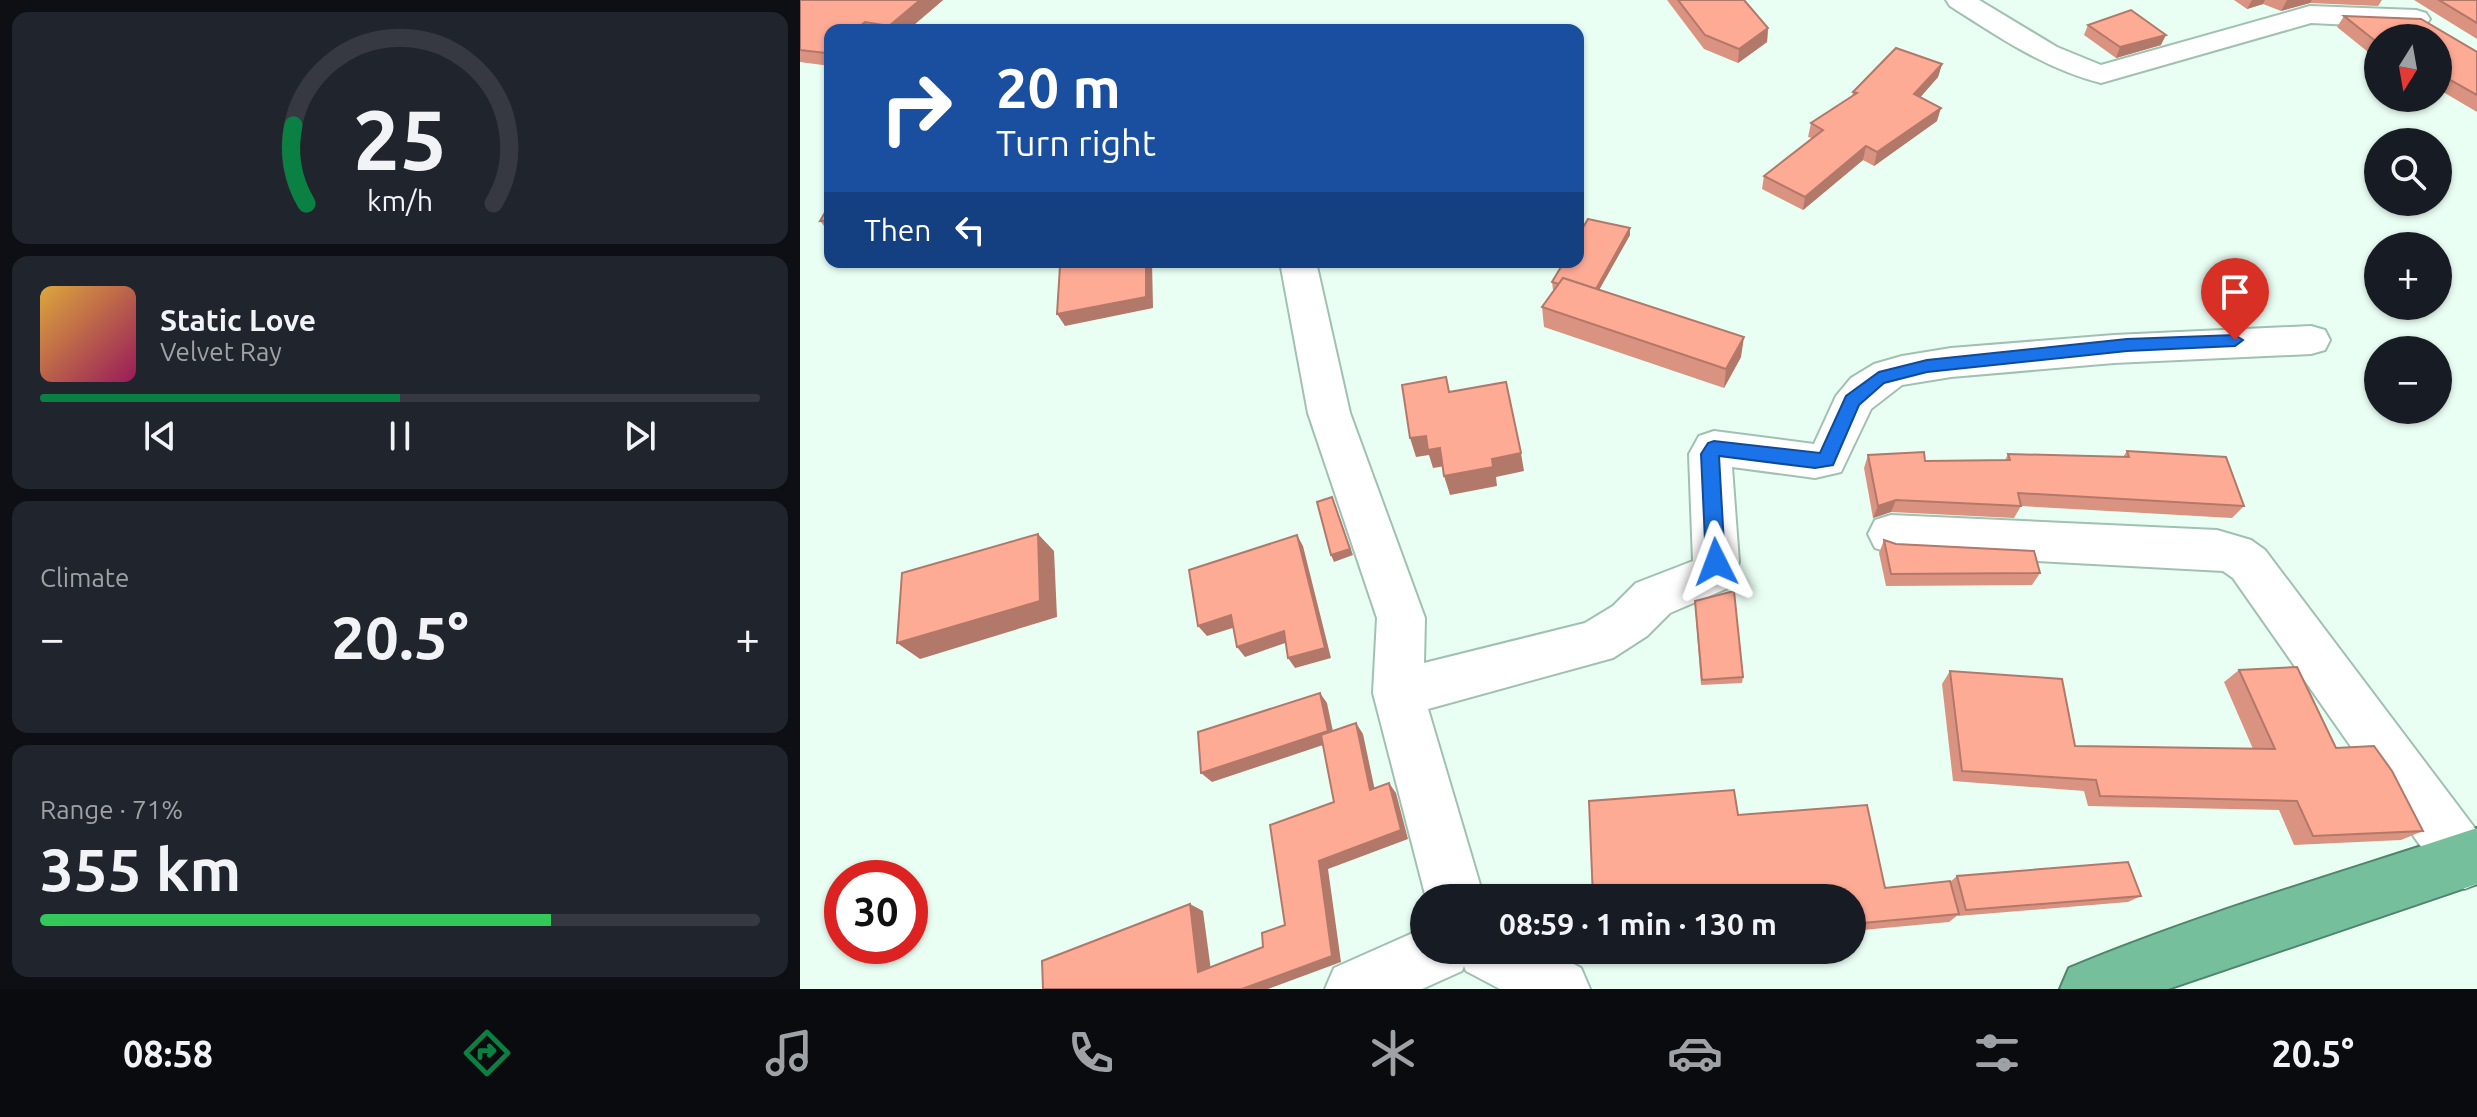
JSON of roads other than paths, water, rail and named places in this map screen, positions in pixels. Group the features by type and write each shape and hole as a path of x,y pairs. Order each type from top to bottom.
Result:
{"highway":[{"path":"2090,989 2181,973 2471,858"}],"street":[{"path":"1960,0 2036,45 2089,72 2101,74 2310,14 2428,26 2389,0"},
{"path":"1299,268 1329,413 1401,618 1398,693 1451,884"},
{"path":"1398,693 1596,642 1630,621 1653,598 1712,574 1716,562 1710,454 1714,448 1826,460 1852,401 1879,378 1927,366 2127,345 2311,340"},
{"path":"1891,534 2217,550 2235,554 2249,564 2471,858"},
{"path":"1355,989 1410,964"},
{"path":"1513,964 1560,989"}]}
